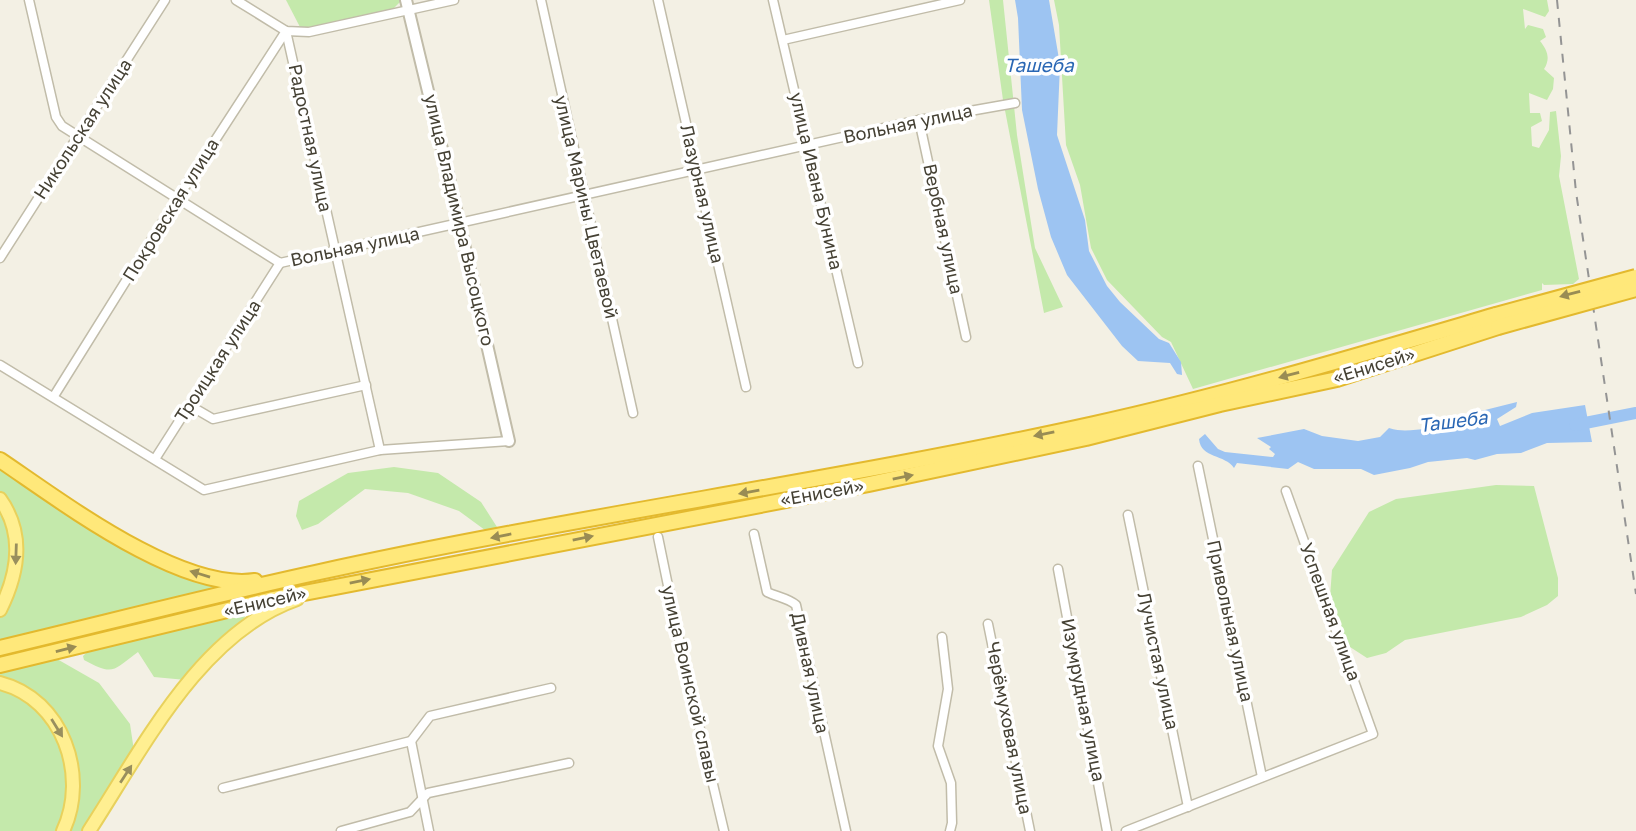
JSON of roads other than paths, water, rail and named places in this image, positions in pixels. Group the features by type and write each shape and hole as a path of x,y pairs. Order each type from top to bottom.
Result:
{"highway":[{"name":"«Енисей»","path":"0,665 327,588 869,484 1086,438 1220,404 1337,379 1497,321 1636,276"},
{"name":"«Енисей»","path":"0,648 315,572 834,477 1094,424 1497,321 1636,289"},
{"path":"0,460 99,525 172,564 198,574 225,581 246,582 315,572"}],"main road":[{"path":"0,499 12,523 18,546 15,570 0,610"},
{"path":"89,831 183,689 224,642 262,615 327,588"},
{"path":"0,683 22,692 36,702 54,722 67,744 74,779 74,796 63,831"}],"street":[{"name":"Вольная улица","path":"29,0 56,117 62,126 280,263 919,120 1015,103"},
{"name":"Никольская улица","path":"0,258 165,0"},
{"path":"236,0 286,31 309,32 407,5 454,0"},
{"name":"улица Марины Цветаевой","path":"541,0 633,413"},
{"name":"Лазурная улица","path":"658,0 746,387"},
{"name":"улица Ивана Бунина","path":"773,0 859,363"},
{"path":"783,40 960,0"},
{"name":"улица Владимира Высоцкого","path":"407,5 509,441"},
{"name":"Покровская улица","path":"56,394 177,198 286,31"},
{"name":"Радостная улица","path":"286,31 380,450"},
{"name":"Вербная улица","path":"919,120 966,337"},
{"name":"Троицкая улица","path":"155,459 280,263"},
{"path":"0,365 56,394 204,490 380,450 509,441"},
{"path":"190,405 213,419 366,385"},
{"name":"Привольная улица","path":"1198,466 1262,776"},
{"name":"Успешная улица","path":"1262,776 1373,734 1286,491"},
{"name":"Лучистая улица","path":"1128,515 1188,807"},
{"name":"Дивная улица","path":"754,534 767,592 790,600 796,605 846,831"},
{"name":"улица Воинской славы","path":"658,537 724,831"},
{"name":"Изумрудная улица","path":"1058,569 1107,831"},
{"name":"Черёмуховая улица","path":"988,624 1030,831"},
{"path":"942,636 948,689 938,746 951,783 950,831"},
{"path":"223,788 411,741 430,716 551,688"},
{"path":"411,741 429,831"},
{"path":"341,831 410,812 428,793 569,762"},
{"path":"1126,831 1262,776"}],"water":[{"name":"Ташеба","path":"1015,0 1049,0 1060,65 1057,135 1085,220 1089,251 1107,286 1120,302 1159,339 1169,343 1181,362 1182,375 1177,374 1170,363 1138,361 1122,346 1067,275 1051,237 1022,110"},
{"name":"Ташеба","path":"1517,402 1516,407 1497,419 1500,426 1532,413 1585,405 1592,442 1547,443 1521,453 1497,454 1475,460 1467,458 1428,462 1374,475 1361,469 1314,469 1298,462 1288,469 1237,463 1234,468 1225,460 1204,450 1199,439 1205,434 1218,449 1225,452 1273,457 1275,454 1269,449 1271,447 1257,438 1304,429 1322,436 1358,441 1380,437 1389,428 1444,432 1465,422 1473,413"}],"waterway":[{"name":"Ташеба","path":"1575,425 1636,413"}],"railway":[{"path":"1557,0 1576,192 1636,594"}]}
